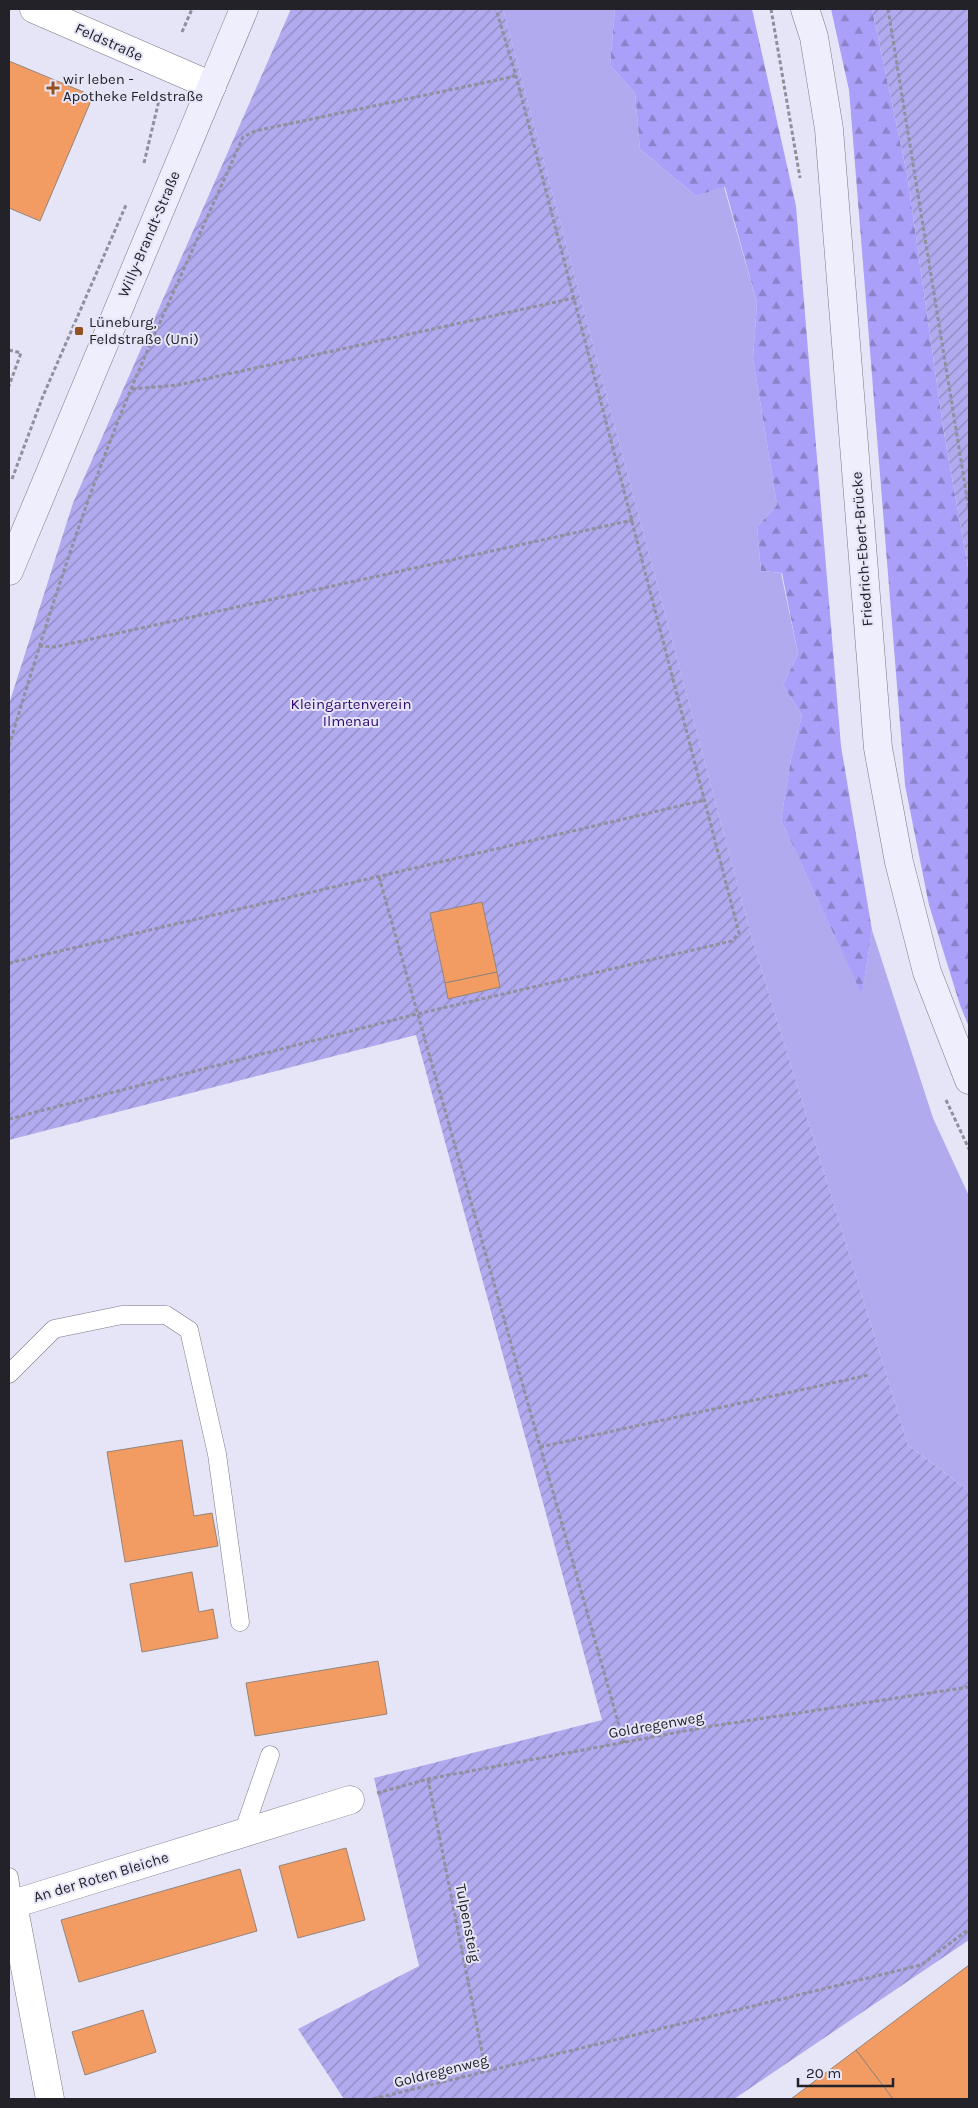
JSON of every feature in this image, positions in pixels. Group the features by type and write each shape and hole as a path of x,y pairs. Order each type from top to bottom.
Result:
{"main road":[{"name":"Willy-Brandt-Straße","path":"9,571 244,9"},
{"name":"Friedrich-Ebert-Brücke","path":"806,9 814,37 829,128 878,748 899,862 927,972 969,1080"}],"street":[{"name":"Feldstraße","path":"34,9 212,86"},
{"name":"An der Roten Bleiche","path":"50,2099 11,1890 243,1833 350,1800"}],"lane":[{"path":"9,1374 54,1329 122,1314 166,1314 189,1330 217,1454 240,1622"},
{"path":"243,1833 270,1755"}],"path":[{"path":"182,32 192,9"},
{"path":"9,1119 417,1014 732,941 739,933 633,520 516,76 496,9"},
{"path":"888,9 969,510"},
{"path":"9,746 39,646 93,486 131,389 243,137 255,131 516,76"},
{"path":"144,166 162,90"},
{"path":"9,488 43,396 128,201"},
{"path":"131,389 178,385 574,298"},
{"path":"9,350 21,353 9,386"},
{"path":"39,646 55,647 633,520"},
{"path":"9,963 706,800"},
{"path":"379,877 624,1742"},
{"path":"540,1447 868,1375"},
{"name":"Goldregenweg","path":"350,1800 428,1780 706,1727 969,1687"},
{"name":"Tulpensteig","path":"428,1780 486,2072"},
{"name":"Goldregenweg","path":"373,2099 921,1965 969,1929"}],"green space":[{"name":"Kleingartenverein Ilmenau","path":"291,9 503,9 752,939 908,1445 969,1491 969,1940 734,2099 344,2099 298,2029 419,1966 374,1778 602,1720 416,1035 9,1140 9,704 73,503"},
{"path":"503,9 615,9 610,65 635,93 640,149 696,196 724,187 757,303 753,358 777,505 757,527 761,571 781,573 798,654 783,685 802,715 791,759 781,820 862,994 872,930 933,1118 969,1196 969,1491 908,1445 752,939"},
{"path":"615,9 752,9 796,206 841,746 872,930 862,995 781,820 791,759 802,715 783,685 798,654 782,573 761,571 757,527 777,505 753,358 757,303 725,187 696,196 640,149 635,93 610,65"},
{"path":"831,9 872,9 907,174 944,433 969,573 969,1027 960,1005 929,905 905,785 849,90"},
{"path":"872,9 969,9 969,573 944,433 907,174"}],"building":[{"path":"9,61 93,96 40,221 9,208"},
{"path":"482,902 497,972 445,983 430,913"},
{"path":"497,972 500,987 448,999 445,983"},
{"path":"182,1440 194,1516 212,1513 218,1546 125,1562 107,1452"},
{"path":"192,1572 199,1612 213,1609 218,1638 142,1652 130,1584"},
{"path":"378,1661 387,1714 255,1736 246,1683"},
{"path":"346,1848 365,1920 298,1938 279,1866"},
{"path":"240,1869 257,1931 79,1982 61,1920"},
{"path":"969,1965 969,2099 893,2099 856,2050"},
{"path":"143,2010 156,2052 85,2075 72,2032"},
{"path":"856,2050 893,2099 791,2099"}],"place":[{"name":"wir leben - Apotheke Feldstraße","path":"53,88"},
{"name":"Lüneburg, Feldstraße (Uni)","path":"79,331"}]}
